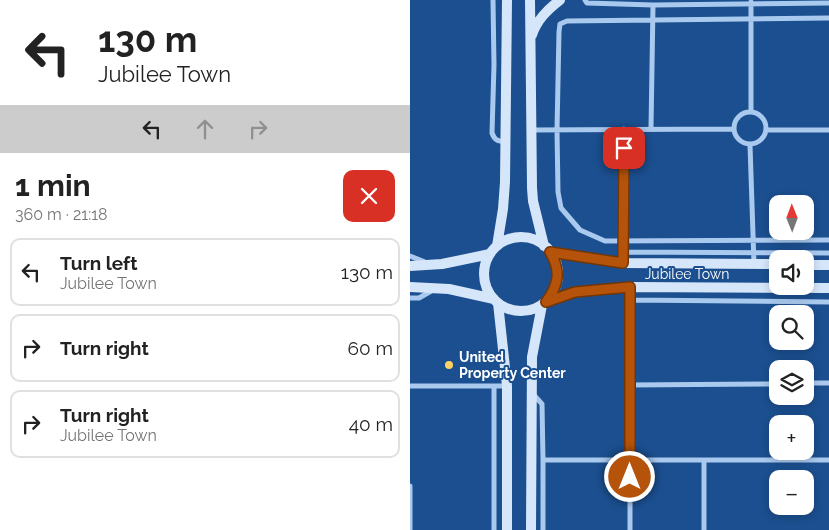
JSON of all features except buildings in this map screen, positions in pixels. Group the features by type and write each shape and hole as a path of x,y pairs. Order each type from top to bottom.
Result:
{"main road":[{"path":"507,530 508,386 496,301 485,282 484,272 494,250 503,209 508,0"},
{"path":"530,0 531,130 534,201 547,249"},
{"path":"531,38 535,27 546,10 560,0"},
{"path":"410,266 462,261 494,250 508,240 521,238 533,240 547,249 556,261 558,272 557,283 553,293 544,303 534,309 515,311 496,301 436,288 410,287"},
{"name":"Jubilee Town","path":"547,249 623,263 769,264"},
{"path":"814,264 829,265"},
{"name":"Jubilee Town","path":"544,303 575,292 630,287 829,288"},
{"path":"531,530 533,342 544,303"}],"street":[{"path":"493,0 492,133 494,139 498,142 505,142"},
{"path":"585,0 587,4 829,2"},
{"path":"750,112 751,2"},
{"path":"651,128 653,4"},
{"path":"829,18 567,21 560,24 557,130 558,192 562,208 580,230 604,240 624,242 829,240"},
{"path":"750,112 759,114 765,122 766,130 763,138 758,143 750,145 742,143 735,137 733,129 735,120 742,114 750,112"},
{"path":"531,130 733,129"},
{"path":"623,263 624,130"},
{"path":"766,130 829,130"},
{"path":"750,145 754,264"},
{"path":"624,252 829,253"},
{"path":"410,256 433,265"},
{"path":"630,287 630,530"},
{"path":"410,298 419,298 436,288"},
{"path":"630,300 829,302"},
{"path":"814,384 829,383"},
{"path":"629,385 769,384"},
{"path":"410,386 508,386"},
{"path":"494,386 494,530"},
{"path":"531,392 542,404 543,530"},
{"path":"543,460 829,460"},
{"path":"704,460 704,530"},
{"path":"410,486 410,530"}],"place":[{"name":"United Property Center","path":"449,365"}],"route":[{"path":"624,148 623,263 550,252 556,261 558,272 557,283 553,293 546,302 575,292 630,287 630,477"}]}
